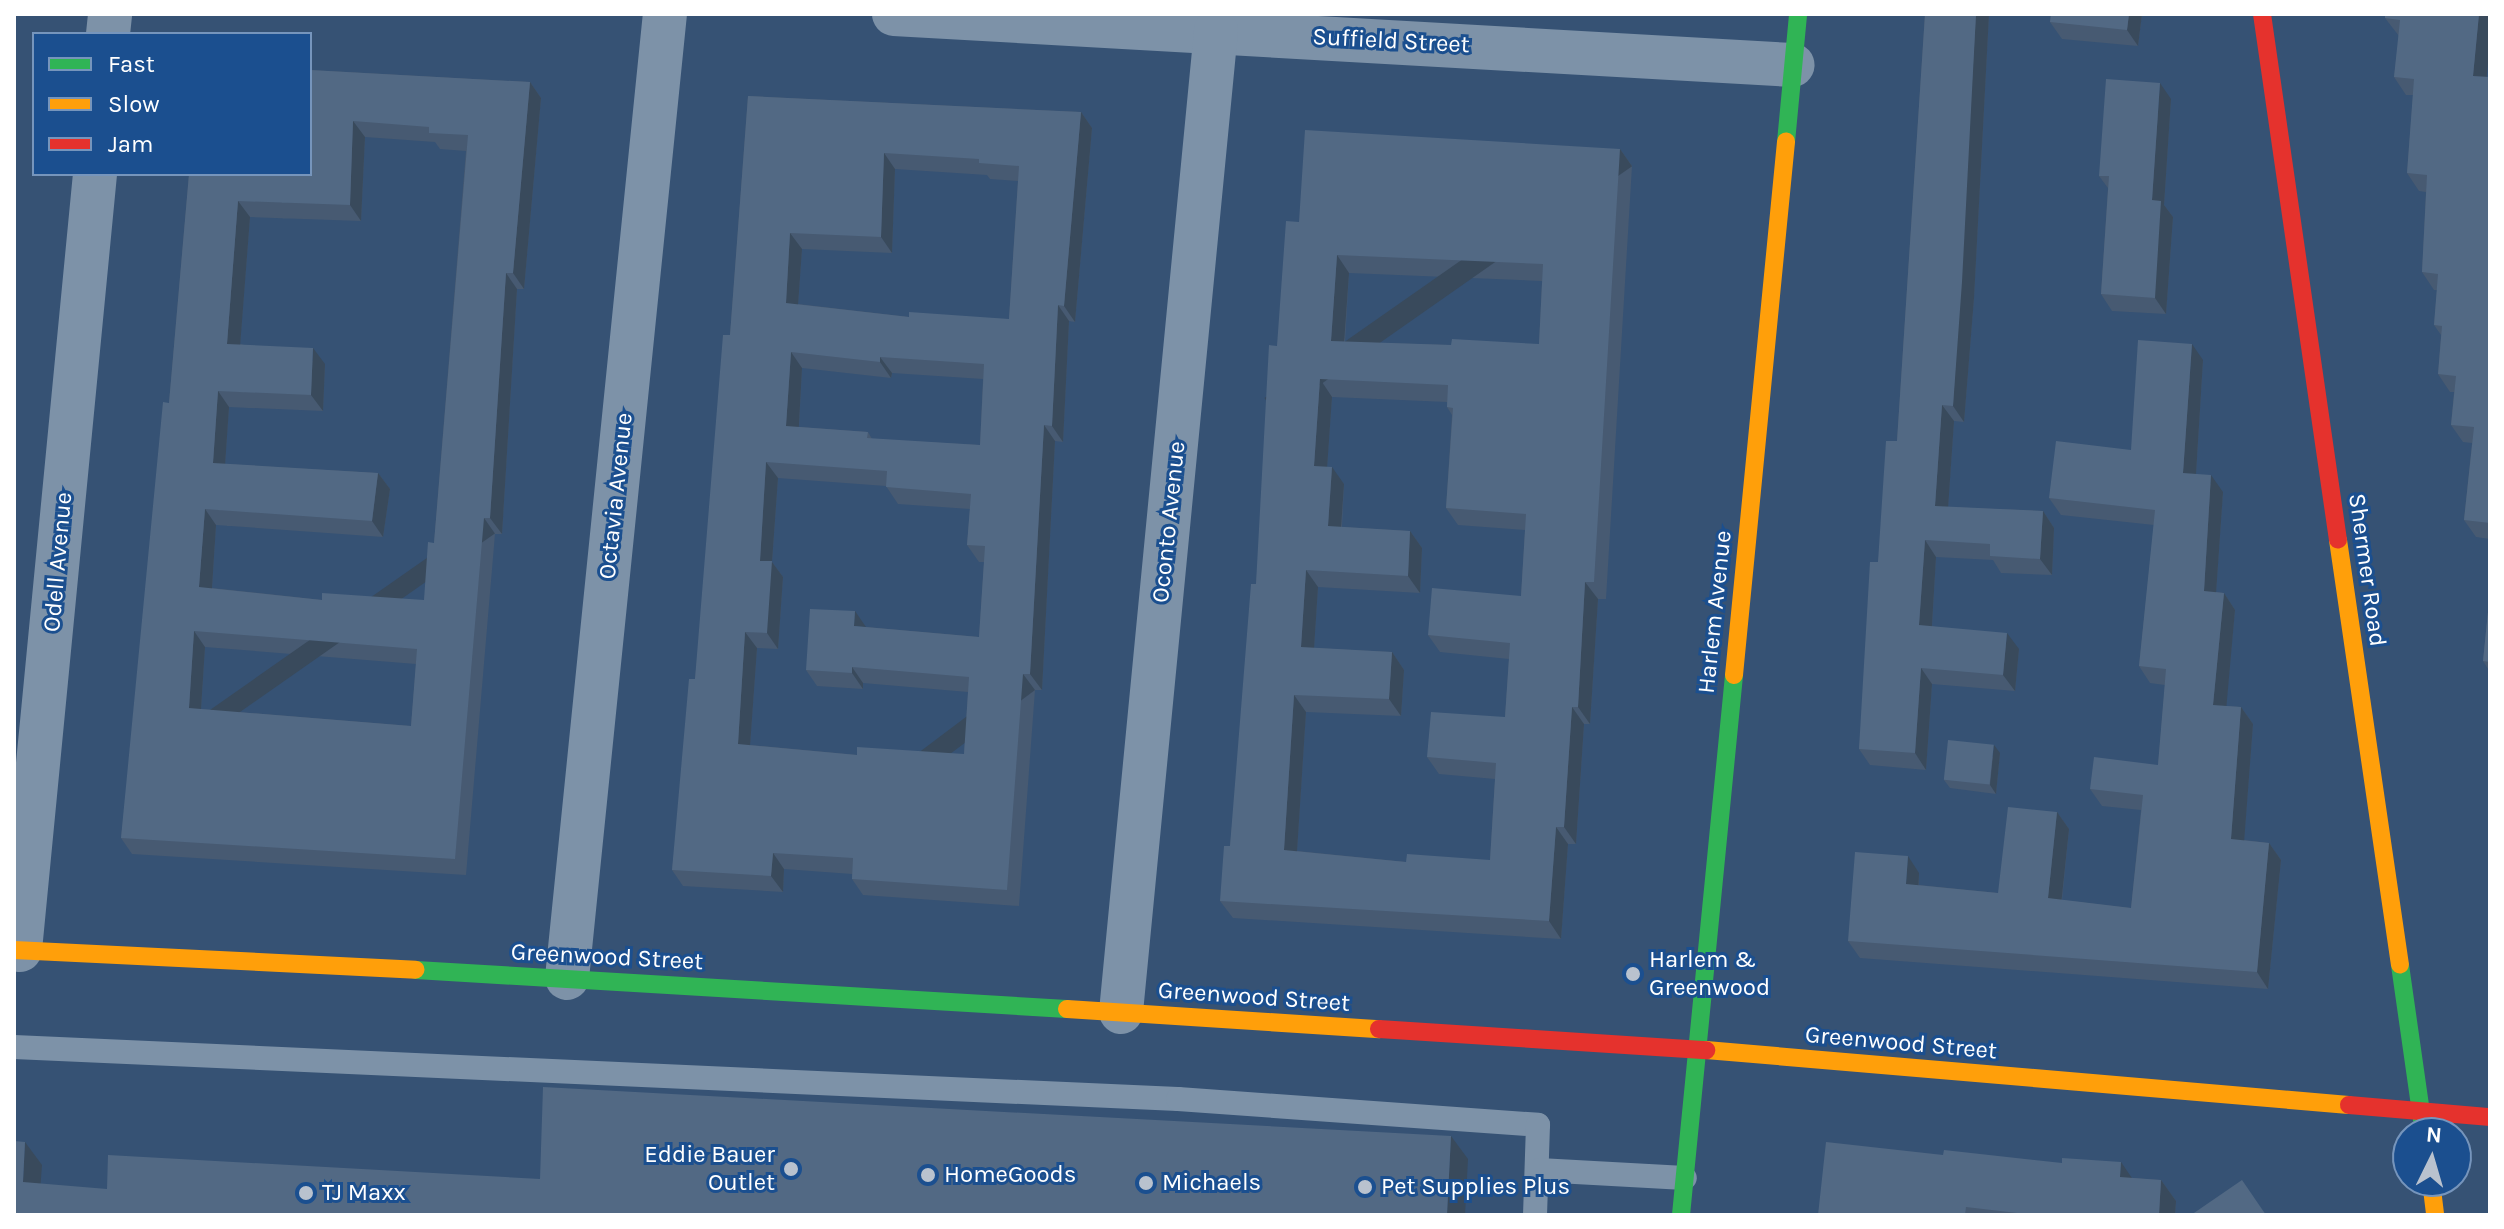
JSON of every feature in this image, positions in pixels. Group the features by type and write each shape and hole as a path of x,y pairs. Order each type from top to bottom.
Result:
{"street":[{"name":"Octavia Avenue","path":"567,978 665,14"},
{"name":"Suffield Street","path":"894,14 1793,65"},
{"name":"Harlem Avenue","path":"1681,1215 1798,14"},
{"name":"Shermer Road","path":"2262,14 2422,1117"},
{"name":"Oconto Avenue","path":"1121,1012 1216,31"},
{"name":"Odell Avenue","path":"17,950 95,176"},
{"name":"Greenwood Street","path":"17,950 567,978 1697,1049 2490,1117"}],"lane":[{"path":"14,1047 1178,1099 1538,1125 1539,1170 1535,1215"},
{"path":"1539,1170 1685,1178"}],"building":[{"path":"1925,14 1976,14 1953,406 1942,405 1935,506 2043,511 2040,559 1990,556 1990,544 1925,540 1919,625 2007,633 2003,675 1921,668 1915,753 1859,749 1870,562 1878,562 1886,441 1897,441"},
{"path":"2051,14 2129,14 2127,30 2050,22"},
{"path":"2385,14 2479,14 2473,76 2490,77 2490,523 2464,520 2474,427 2451,425 2456,376 2438,374 2442,326 2434,325 2438,274 2422,272 2427,175 2407,173 2414,79 2394,77 2400,20 2385,18"},
{"path":"312,70 530,82 513,273 506,273 490,518 484,518 455,859 121,838 163,402 169,403 189,176 312,176","holes":["353,121 429,127 429,133 468,135 434,543 428,542 424,600 322,593 322,600 199,587 205,509 372,521 378,473 213,463 218,391 311,395 313,348 227,344 238,201 350,205","194,631 417,649 411,726 189,708"]},
{"path":"2106,79 2160,83 2152,200 2161,201 2155,298 2101,294 2109,176 2099,176"},
{"path":"748,96 1081,112 1064,306 1058,305 1052,426 1044,425 1030,674 1023,674 1007,890 852,879 853,858 773,853 771,876 672,870 689,679 695,679 723,335 730,335","holes":["884,153 979,159 979,163 1019,166 1009,319 909,312 909,317 786,303 790,233 881,237","791,352 880,362 880,357 984,364 980,445 867,438 868,432 786,426","766,462 887,471 886,487 971,494 967,545 985,546 979,637 854,626 855,611 810,609 806,670 852,673 852,667 969,677 964,754 857,747 857,755 738,744 745,632 767,633 772,561 760,561"]},
{"path":"1305,130 1620,149 1594,582 1585,582 1578,707 1572,707 1564,827 1556,827 1549,921 1220,901 1224,846 1230,846 1251,584 1256,584 1269,345 1277,346 1286,221 1299,222","holes":["1337,255 1543,264 1539,344 1452,339 1451,345 1331,341","1320,379 1448,385 1447,407 1453,408 1446,508 1526,514 1521,596 1432,588 1428,635 1510,643 1505,717 1431,712 1427,757 1496,763 1490,860 1407,854 1406,862 1284,850 1294,695 1389,699 1392,652 1301,647 1306,570 1408,576 1410,531 1328,526 1332,467 1314,466"]},
{"path":"2138,340 2192,344 2183,473 2211,475 2204,591 2224,593 2213,705 2241,707 2231,839 2269,843 2257,972 1848,941 1855,852 1908,856 1906,884 1998,893 2008,807 2057,812 2048,898 2131,908 2143,795 2090,789 2094,757 2158,765 2166,669 2139,666 2155,510 2049,498 2056,441 2131,450"},
{"path":"2490,592 2490,662 2483,661"},
{"path":"1948,740 1994,745 1990,785 1944,780"},
{"path":"543,1087 1451,1136 1447,1215 14,1215 14,1141 25,1142 23,1182 107,1189 108,1155 540,1179"},
{"path":"1826,1142 1943,1155 1944,1150 2062,1163 2062,1158 2121,1162 2120,1177 2161,1180 2159,1215 2034,1215 1966,1207 1965,1215 1818,1215"},
{"path":"2242,1180 2266,1215 2191,1215"}],"traffic: fast":[{"path":"1786,142 1798,14"},
{"path":"1681,1215 1734,675"},
{"path":"2400,965 2422,1117"},
{"path":"416,970 1067,1009"}],"traffic: slow":[{"path":"1734,675 1786,142"},
{"path":"2338,540 2400,965"},
{"path":"14,950 416,970"},
{"path":"1067,1009 1379,1029"},
{"path":"1706,1050 2349,1105"},
{"path":"2433,1197 2435,1215"}],"traffic: jam":[{"path":"2262,14 2338,540"},
{"path":"1379,1029 1706,1050"},
{"path":"2349,1105 2490,1117"}],"place":[{"name":"Harlem & Greenwood","path":"1633,974"},
{"name":"Eddie Bauer Outlet","path":"791,1169"},
{"name":"HomeGoods","path":"928,1175"},
{"name":"Michaels","path":"1146,1183"},
{"name":"Pet Supplies Plus","path":"1365,1187"},
{"name":"TJ Maxx","path":"306,1193"}]}
